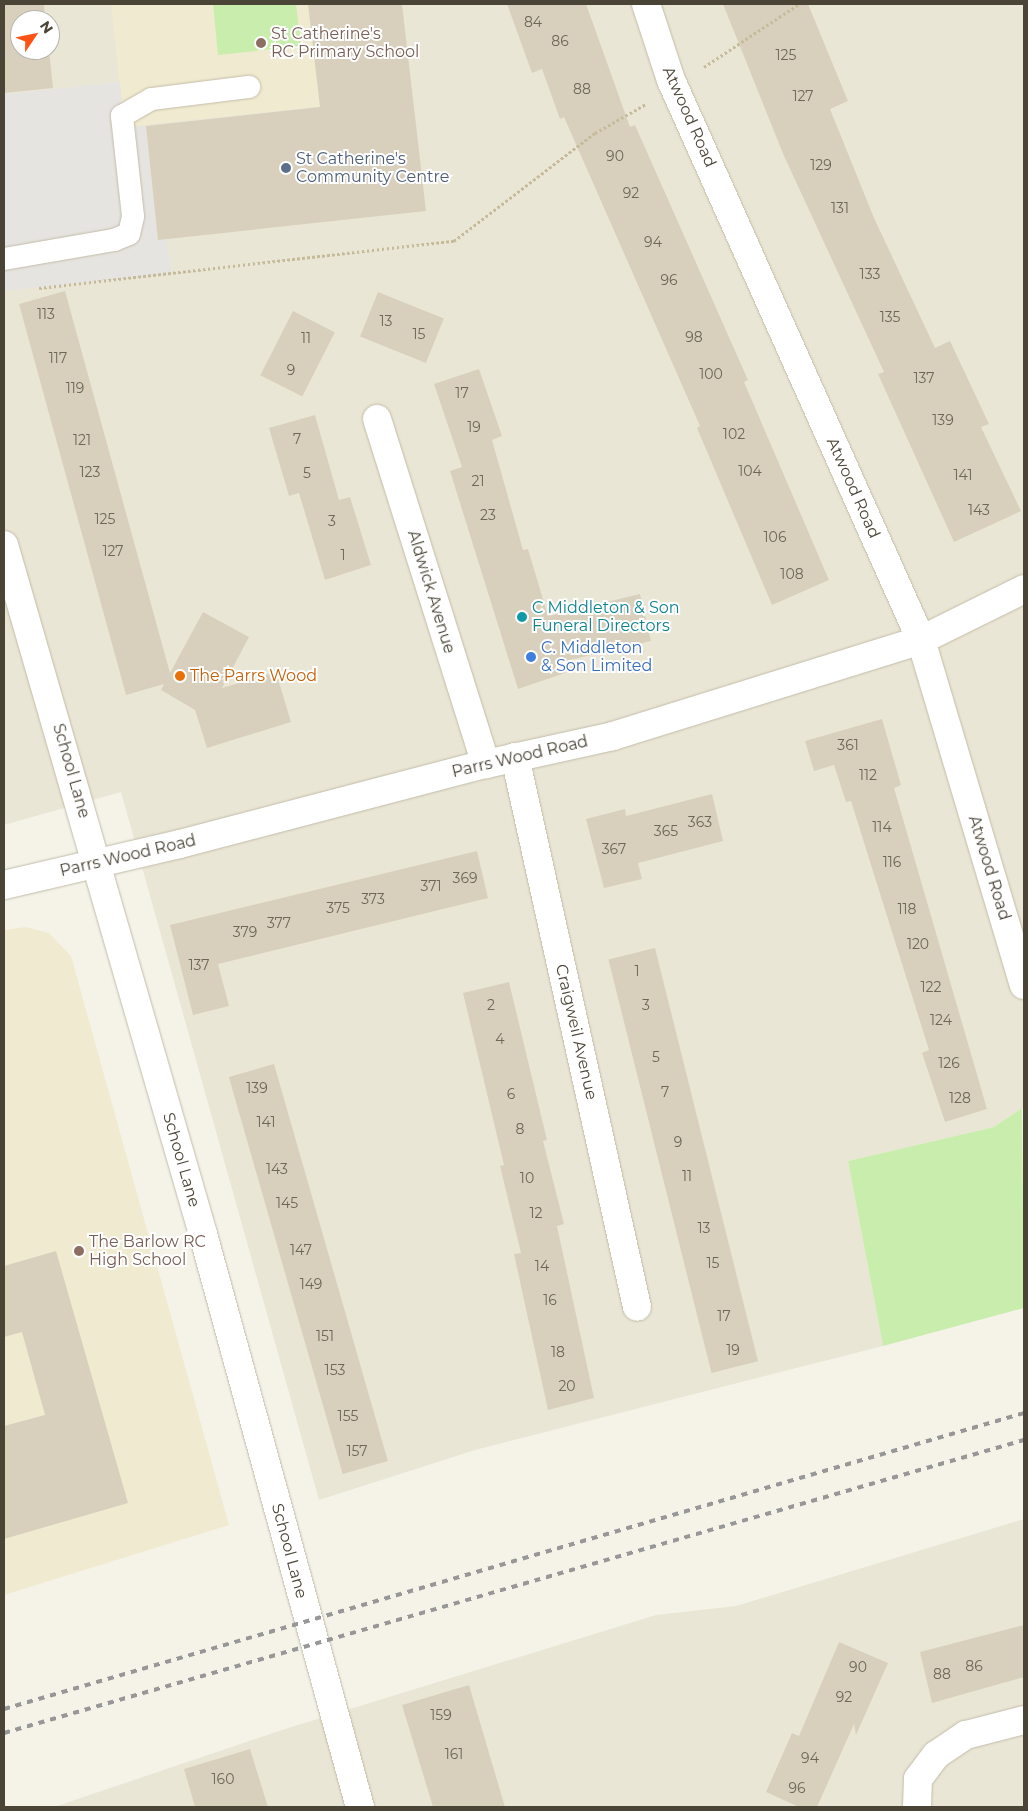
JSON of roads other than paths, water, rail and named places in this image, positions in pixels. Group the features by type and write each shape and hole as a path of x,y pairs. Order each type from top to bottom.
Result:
{"street":[{"name":"Atwood Road","path":"646,4 675,86 920,640 1024,985"},
{"name":"Aldwick Avenue","path":"377,419 486,764"},
{"name":"School Lane","path":"4,545 97,864 360,1807"},
{"name":"Parrs Wood Road","path":"4,885 97,864 486,764 613,736 920,640 1024,590"},
{"name":"Craigweil Avenue","path":"515,757 637,1307"},
{"path":"917,1807 918,1780 936,1755 966,1735 1024,1720"}],"lane":[{"path":"4,259 114,240 129,234 134,222 122,116 152,99 249,87"}],"railway":[{"path":"4,1709 1024,1413"},
{"path":"4,1733 1024,1440"}],"place":[{"name":"St Catherine's RC Primary School","path":"261,43"},
{"name":"St Catherine's Community Centre","path":"286,168"},
{"name":"C Middleton & Son Funeral Directors","path":"522,617"},
{"name":"C. Middleton & Son Limited","path":"531,657"},
{"name":"The Parrs Wood","path":"180,676"},
{"name":"The Barlow RC High School","path":"79,1251"}]}
